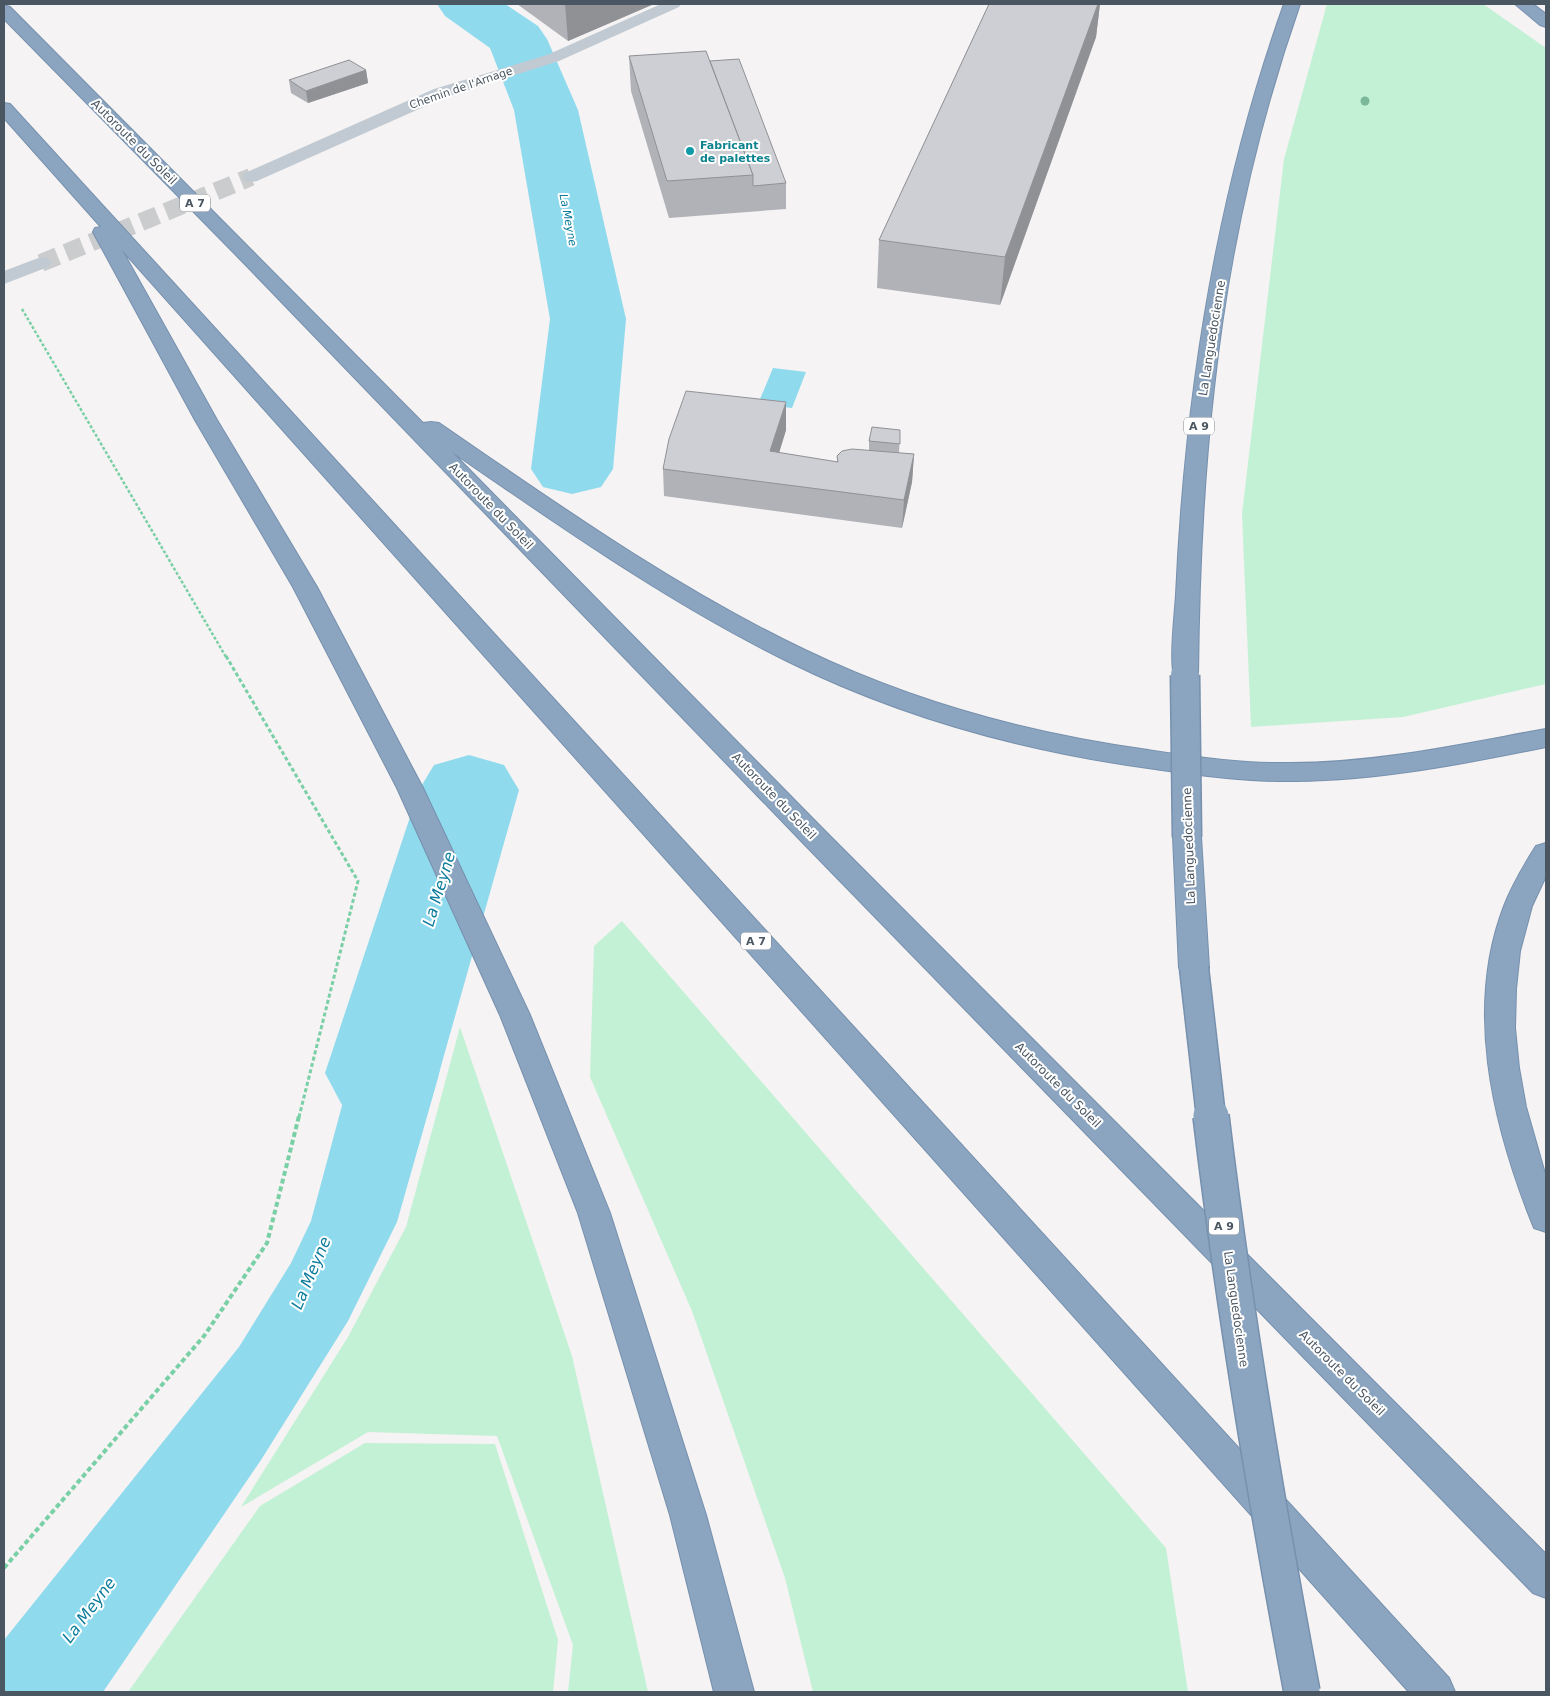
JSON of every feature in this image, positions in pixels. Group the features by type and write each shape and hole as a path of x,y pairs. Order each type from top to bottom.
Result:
{"highway":[{"name":"La Languedocienne","path":"1292,4 1241,180 1207,358 1192,499 1185,675 1187,837 1194,968 1210,1120 1263,1484 1302,1692"},
{"path":"1523,4 1546,22"},
{"name":"Autoroute du Soleil","path":"4,10 245,253 385,398 1546,1580"},
{"name":"A 7","path":"4,108 1435,1692"},
{"path":"77,189 202,411 305,588 410,788 515,1015 594,1213 688,1515 734,1692"},
{"path":"385,398 619,554 747,631 859,685 952,717 1055,744 1129,758 1234,770 1306,772 1381,766 1460,755 1546,738"},
{"path":"1546,853 1530,879 1515,914 1501,972 1499,1018 1504,1069 1516,1128 1532,1186 1546,1218"}],"street":[{"name":"Chemin de l'Arnage","path":"251,177 415,103 503,72 553,58 673,4"},
{"path":"4,278 40,263"}],"path":[{"path":"4,1568 204,1336 266,1243 358,881 19,304"}],"green space":[{"path":"1327,4 1483,4 1546,48 1546,684 1403,717 1251,727 1242,514 1284,159"},
{"path":"622,921 1166,1548 1188,1692 813,1692 785,1578 692,1311 590,1077 594,946"},
{"path":"460,1027 572,1356 648,1692 568,1692 573,1645 497,1436 368,1432 241,1507 348,1337 406,1227"},
{"path":"365,1443 495,1444 558,1640 553,1692 128,1692 260,1506"}],"water":[{"path":"773,368 806,372 792,408 758,404"},
{"path":"405,896 455,1003 438,1078 397,1222 348,1321 261,1460 103,1692 4,1692 4,1640 239,1347 291,1263 311,1221 362,1031 396,915"}],"building":[{"path":"989,4 1098,4 1005,257 879,240"},
{"name":"Fabricant de palettes","path":"706,51 753,175 667,181 629,56"},
{"path":"739,59 786,183 753,186 753,175 710,61"},
{"path":"349,60 366,70 306,91 289,80"},
{"path":"686,391 786,402 770,451 838,462 837,456 842,451 852,449 914,454 904,500 663,469 669,439"},
{"path":"872,427 900,430 900,444 869,441"}],"waterway":[{"name":"La Meyne","path":"466,4 517,39 546,110 588,319 572,469"},
{"name":"La Meyne","path":"382,1073 469,790"}],"tunnel":[{"path":"41,263 251,177"}],"place":[{"name":"Fabricant de palettes","path":"690,151"}]}
